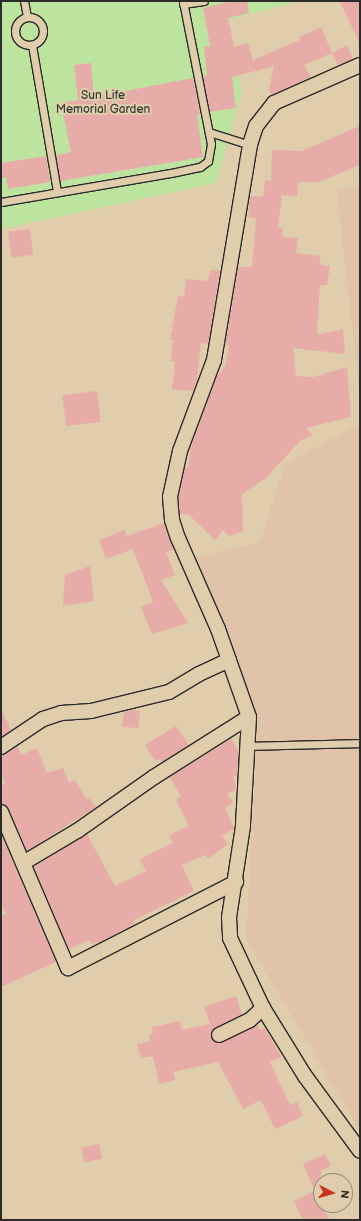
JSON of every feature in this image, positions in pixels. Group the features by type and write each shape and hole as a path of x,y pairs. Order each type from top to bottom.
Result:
{"street":[{"path":"360,66 274,103 262,116 250,145 214,360 180,451 170,497 172,520 176,532 229,660 249,717 249,746 236,882 229,917 230,938 263,1008 306,1076 360,1151"},
{"path":"1,747 43,719 61,713 98,709 168,692 199,674 229,660"},
{"path":"23,863 77,831 154,777 249,717"},
{"path":"1,812 68,968 236,882"},
{"path":"219,1035 250,1020 263,1008"}],"lane":[{"path":"24,1 27,17"},
{"path":"1,202 200,167 208,161 211,154 209,132 183,2 204,1"},
{"path":"27,17 38,19 44,29 41,39 32,45 21,43 15,33 18,22 27,17"},
{"path":"32,45 57,192"},
{"path":"209,132 250,145"},
{"path":"249,746 360,743"}],"shaded area":[{"path":"360,184 360,398 337,191"},
{"path":"360,424 360,1131 246,939 258,723 195,557 260,542 285,464"}],"green space":[{"name":"Sun Life Memorial Garden","path":"1,1 300,1 228,20 242,92 216,183 1,229"}],"building":[{"path":"233,1 247,1 249,13 228,18 234,47 248,43 253,60 300,40 299,37 321,27 332,53 304,65 311,77 271,95 269,89 274,66 232,77 236,108 210,112 203,76 207,75 204,47 210,46 203,8"},
{"path":"340,1 360,1 360,45"},
{"path":"347,45 353,59 338,65 332,53"},
{"path":"91,63 94,97 193,78 200,114 197,115 203,157 60,181 56,155 71,152 62,109 68,108 67,102 78,100 74,65"},
{"path":"360,126 360,165 318,182 299,182 297,197 282,195 278,227 283,228 282,237 298,238 296,253 319,256 321,265 330,266 327,285 320,285 317,335 343,329 345,354 293,348 296,376 313,377 347,367 351,417 306,428 313,435 300,441 266,478 242,494 243,531 229,536 223,530 215,540 189,515 180,514 179,498 185,467 188,468 191,447 217,376 225,366 229,346 225,345 238,267 252,267 256,218 248,217 250,196 263,197 265,180 271,181 272,150 302,151"},
{"path":"46,156 50,182 8,189 6,177 1,178 1,163"},
{"path":"30,229 33,255 11,257 8,232"},
{"path":"210,270 220,271 208,344 201,343 197,381 193,391 172,389 175,361 171,361 173,340 170,340 178,296 184,297 186,279 208,281"},
{"path":"97,391 101,422 66,426 62,395"},
{"path":"164,523 174,549 166,552 175,575 161,580 188,623 152,634 141,607 153,602 133,549 106,559 99,540 125,530 127,536"},
{"path":"90,566 94,601 63,606 65,575"},
{"path":"1,708 11,730 1,737"},
{"path":"132,710 140,711 138,728 122,727 124,712"},
{"path":"176,726 189,745 162,762 160,759 155,761 145,745"},
{"path":"231,739 239,752 237,776 233,776 237,789 227,794 233,802 225,808 234,828 222,836 228,844 208,859 205,855 182,865 194,891 134,920 135,923 102,941 91,944 89,940 69,949 34,867 87,834 115,886 146,871 140,859 173,843 169,835 189,826 176,800 181,796 170,777"},
{"path":"17,746 21,755 37,748 47,773 63,768 69,783 75,780 87,800 89,798 96,807 27,851 9,809 1,804 1,785 5,783 1,772 1,755"},
{"path":"1,834 56,962 1,987 1,916 6,914 1,903"},
{"path":"236,996 242,1014 215,1028 212,1031 211,1038 219,1043 258,1025 260,1030 265,1028 281,1057 270,1062 290,1105 297,1102 303,1116 275,1129 261,1100 243,1109 218,1062 173,1072 175,1080 159,1084 153,1056 141,1058 137,1044 150,1041 149,1035 153,1034 152,1027 180,1021 182,1030 210,1024 204,1007"},
{"path":"99,1144 102,1159 84,1162 81,1147"},
{"path":"325,1154 331,1166 321,1171 321,1173 313,1173 313,1186 303,1164"},
{"path":"313,1192 313,1213 326,1213 330,1220 303,1220 294,1201"}]}
